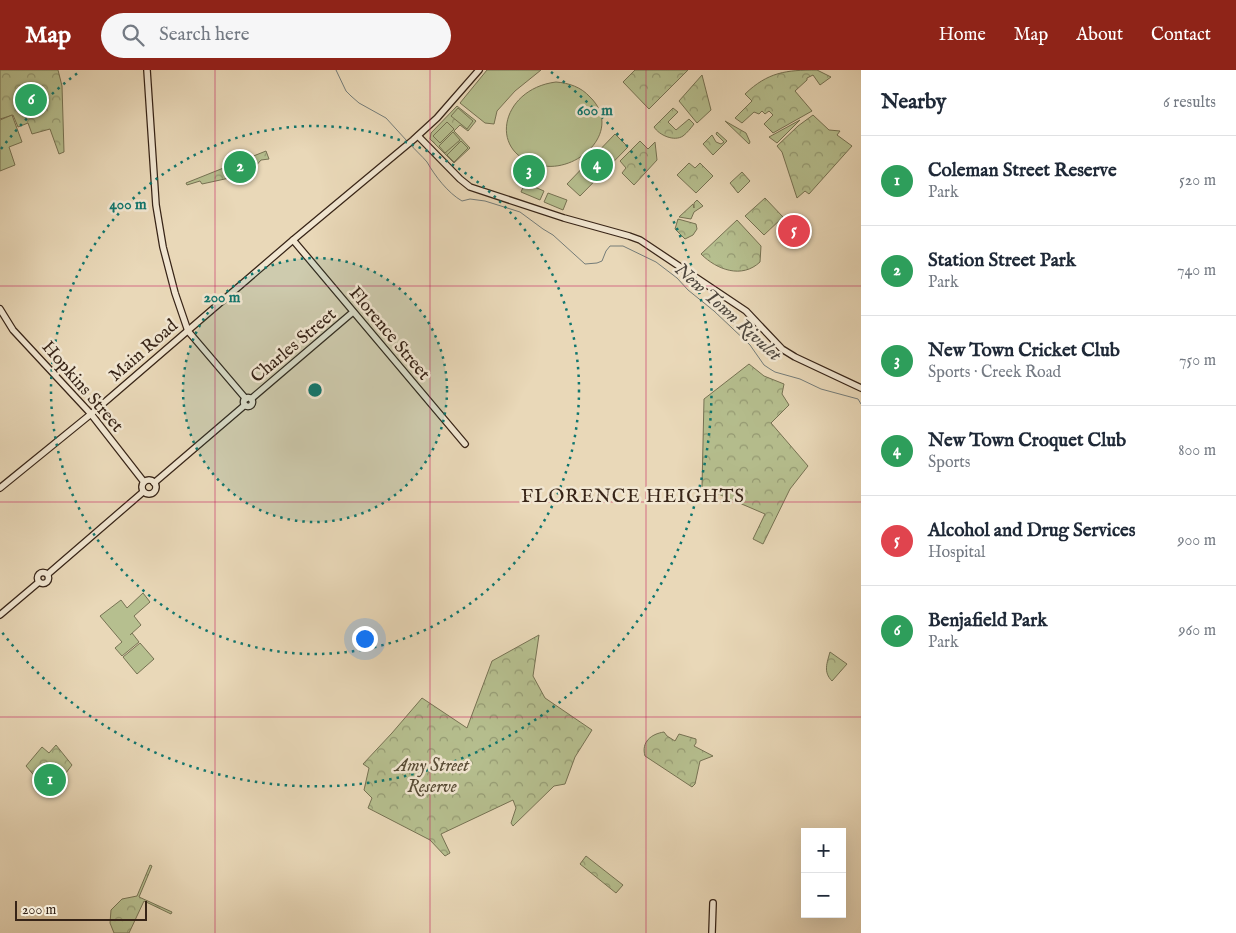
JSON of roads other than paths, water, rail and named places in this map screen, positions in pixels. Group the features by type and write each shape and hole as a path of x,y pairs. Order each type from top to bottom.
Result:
{"street":[{"path":"147,70 158,222 171,279 188,331 247,401"},
{"name":"Main Road","path":"0,488 188,331 292,240 416,138 448,106 479,70"},
{"path":"416,138 470,187 564,218 640,240 746,311 782,349 794,357 861,388"},
{"name":"Florence Street","path":"292,240 465,444"},
{"name":"Hopkins Street","path":"0,309 13,330 90,414 144,482"},
{"name":"Charles Street","path":"154,483 247,401 353,312"},
{"path":"148,480 154,483 155,489 153,493 147,494 143,492 142,486 144,482 148,480"},
{"path":"0,615 39,582 44,584 47,582 48,574 143,492"},
{"path":"712,933 713,903"}],"waterway":[{"name":"New Town Rivulet","path":"336,70 346,91 359,103 386,118 407,141"},
{"name":"New Town Rivulet","path":"410,144 427,162 447,189 462,201 470,199 485,201 520,212 553,235 585,264 602,261 610,246 623,246 656,262 677,278 750,345 764,365 775,372 800,379 821,389 858,399 861,404"}],"place":[{"name":"Benjafield Park","path":"31,100"},
{"name":"New Town Croquet Club","path":"597,165"},
{"name":"Station Street Park","path":"240,167"},
{"name":"New Town Cricket Club","path":"529,171"},
{"name":"Alcohol and Drug Services","path":"794,231"},
{"name":"Coleman Street Reserve","path":"50,780"}],"district":[{"name":"FLORENCE HEIGHTS","path":"633,495"}],"park label":[{"name":"Amy Street Reserve","path":"432,775"}]}
